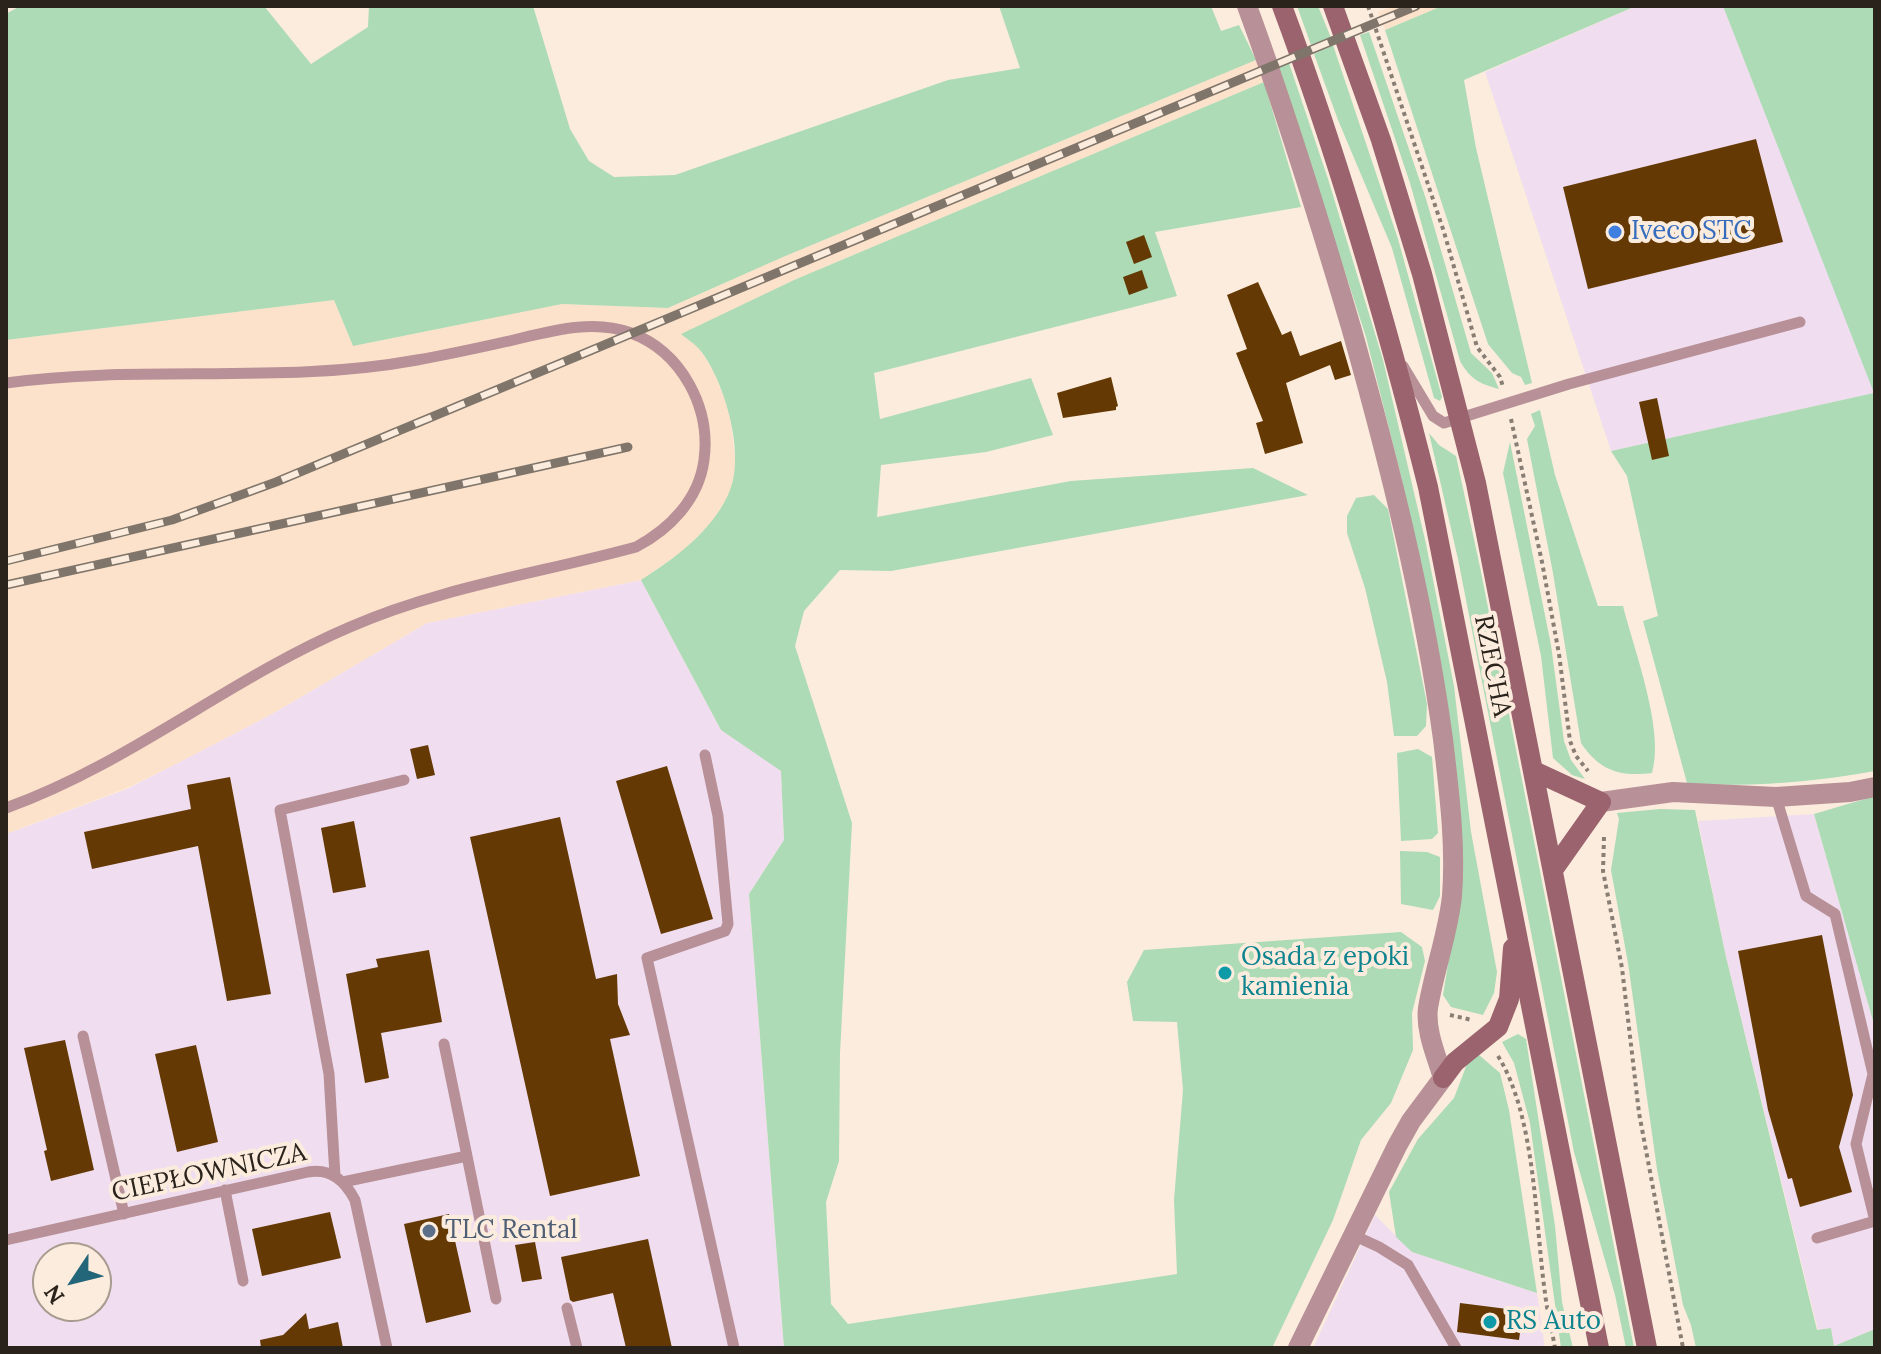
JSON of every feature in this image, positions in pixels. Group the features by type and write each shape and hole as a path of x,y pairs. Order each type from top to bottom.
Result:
{"main road":[{"name":"RZECHA","path":"1282,6 1326,127 1394,352 1453,605 1599,1348"},
{"name":"RZECHA","path":"1333,6 1381,140 1461,418 1647,1348"},
{"path":"1534,771 1601,802 1553,870"},
{"path":"1443,1078 1455,1062 1498,1027 1509,999 1515,920"}],"street":[{"path":"1247,6 1304,169 1371,400 1406,543 1434,687 1453,845 1451,898 1441,960 1428,1010 1432,1042 1443,1078 1411,1121 1298,1348"},
{"path":"1601,802 1673,792 1776,797 1850,792 1875,787"}],"lane":[{"path":"1394,352 1433,416 1444,423 1569,384 1800,322"},
{"path":"6,383 68,375 314,373 414,361 555,331 608,327 633,333 653,345 674,364 690,383 706,436 704,463 687,503 671,524 645,543 611,554 464,588 388,611 265,669 116,758 6,808"},
{"path":"705,755 718,816 728,924 725,931 647,958 734,1348"},
{"path":"404,780 280,810 329,1074 339,1179 467,1156"},
{"path":"1776,797 1806,896 1835,914 1873,1074 1856,1144 1875,1221 1817,1238"},
{"path":"83,1036 124,1214"},
{"path":"444,1044 496,1299"},
{"name":"CIEPŁOWNICZA","path":"6,1240 317,1170 339,1179 355,1200 387,1348"},
{"path":"225,1190 243,1281"},
{"path":"1353,1235 1408,1265 1456,1348"},
{"path":"567,1308 577,1348"}],"path":[{"path":"1368,6 1444,232 1477,347 1500,377 1508,404 1559,654 1570,741 1576,756 1588,770 1601,802 1603,871 1622,968 1639,1113 1683,1348"},
{"path":"1428,1010 1473,1020 1503,1064 1519,1111 1532,1170 1545,1294 1555,1348"}],"shaded area":[{"path":"1393,6 1442,6 1385,30 1378,12"},
{"path":"1636,6 1723,6 1875,393 1611,451 1485,72"},
{"path":"1256,60 1264,82 794,280 682,334 699,348 714,372 729,411 736,464 730,494 709,525 684,550 641,580 427,623 270,715 178,763 127,788 6,834 6,340 334,300 353,346 562,304 668,308"},
{"path":"641,580 721,730 781,770 784,840 749,894 784,1348 6,1348 6,834 127,789 270,715 427,623"},
{"path":"1814,814 1875,1028 1875,1329 1834,1346 1831,1328 1818,1330 1726,957 1698,821"},
{"path":"1375,1215 1412,1252 1537,1293 1545,1348 1313,1348"}],"green space":[{"path":"20,6 264,6 311,64 368,27 369,6 533,6 570,129 589,161 614,177 675,175 948,80 1020,68 999,6 1211,6 1221,31 1239,25 1256,60 668,308 562,304 353,346 334,300 6,340 6,14"},
{"path":"1297,6 1318,6 1331,38 1311,45"},
{"path":"1442,6 1636,6 1464,80 1476,148 1532,383 1525,385 1488,344 1385,30"},
{"path":"1723,6 1875,6 1875,771 1781,783 1687,783 1643,621 1658,616 1627,476 1611,451 1874,393"},
{"path":"1369,32 1426,199 1471,353 1492,373 1499,389 1476,380 1460,361 1410,183 1360,35"},
{"path":"1333,45 1398,239 1442,397 1440,401 1434,398 1392,248 1314,54"},
{"path":"1289,63 1383,360 1426,544 1454,686 1471,832 1497,972 1494,993 1483,1015 1451,1007 1443,995 1463,870 1402,480 1366,337 1279,68"},
{"path":"1264,82 1301,207 1155,232 1177,296 874,373 880,419 1031,378 1053,435 986,452 881,465 877,517 1071,481 1253,468 1308,495 891,571 840,570 804,611 795,646 852,823 840,1053 839,1161 826,1202 831,1304 848,1324 1177,1274 1174,1200 1183,1090 1177,1022 1133,1021 1127,982 1144,950 1401,932 1422,947 1425,961 1412,1013 1413,1050 1391,1103 1361,1140 1333,1220 1272,1348 784,1348 749,894 784,840 781,771 721,730 641,580 702,533 720,509 733,479 734,441 725,400 709,364 698,348 681,334 794,280"},
{"path":"1540,410 1555,475 1598,606 1623,606 1651,713 1655,755 1652,773 1630,774 1612,770 1596,760 1581,743 1527,439 1535,426 1531,414"},
{"path":"1429,433 1439,445 1456,456 1634,1348 1626,1348 1615,1295 1574,1152 1458,559"},
{"path":"1510,442 1551,645 1564,741 1571,760 1585,779 1572,775 1553,758 1541,656 1503,473"},
{"path":"1374,495 1388,509 1427,704 1426,726 1417,736 1394,736 1387,682 1365,588 1347,533 1347,516 1356,498"},
{"path":"1418,749 1432,757 1438,833 1432,839 1401,841 1397,753"},
{"path":"1875,796 1875,1028 1814,814"},
{"path":"1695,810 1726,957 1817,1330 1831,1328 1834,1346 1875,1329 1875,1348 1696,1348 1683,1305 1657,1169 1628,963 1611,870 1619,819 1617,813"},
{"path":"1400,851 1427,852 1440,857 1440,896 1433,910 1401,904"},
{"path":"1518,1034 1526,1039 1555,1226 1562,1302 1573,1348 1561,1348 1530,1123 1514,1063 1502,1042"},
{"path":"1479,1055 1500,1073 1509,1110 1537,1293 1412,1252 1396,1237 1389,1192 1418,1139 1454,1098 1467,1064"}],"building":[{"path":"1756,139 1783,242 1588,289 1563,187"},
{"path":"1144,235 1152,257 1134,264 1126,242"},
{"path":"1142,270 1148,288 1129,295 1123,277"},
{"path":"1258,282 1282,335 1291,331 1300,356 1341,341 1351,375 1335,380 1330,365 1286,383 1303,443 1265,454 1256,423 1263,421 1236,353 1247,349 1227,295"},
{"path":"1111,377 1118,406 1116,410 1063,418 1057,393"},
{"path":"1657,398 1669,456 1652,460 1639,402"},
{"path":"428,745 435,775 417,779 410,749"},
{"path":"667,766 713,919 661,934 616,781"},
{"path":"230,777 271,994 227,1001 198,846 92,869 84,832 191,809 187,785"},
{"path":"560,817 596,979 617,974 618,1004 630,1035 610,1039 640,1176 550,1196 470,837"},
{"path":"354,821 366,887 333,893 321,828"},
{"path":"1822,935 1853,1095 1839,1147 1852,1192 1800,1207 1792,1178 1788,1179 1768,1110 1738,951"},
{"path":"429,950 442,1022 381,1033 389,1078 365,1083 346,974 378,967 376,959"},
{"path":"65,1040 94,1170 51,1181 24,1048"},
{"path":"196,1045 218,1142 177,1152 155,1054"},
{"path":"330,1212 341,1258 262,1276 252,1229"},
{"path":"449,1214 471,1312 426,1323 404,1224"},
{"path":"648,1239 672,1348 626,1348 613,1293 573,1302 570,1300 561,1257"},
{"path":"535,1242 542,1279 522,1282 515,1245"},
{"name":"RS Auto","path":"1460,1303 1523,1311 1519,1340 1457,1332"},
{"path":"306,1313 309,1329 338,1322 343,1348 261,1348 260,1340 283,1335"}],"railway":[{"path":"6,561 172,520 276,482 1416,6"},
{"path":"6,585 628,447"}],"place":[{"name":"Iveco STC","path":"1615,232"},
{"name":"Osada z epoki kamienia","path":"1225,973"},
{"name":"TLC Rental","path":"429,1231"},
{"name":"RS Auto","path":"1490,1322"}]}
